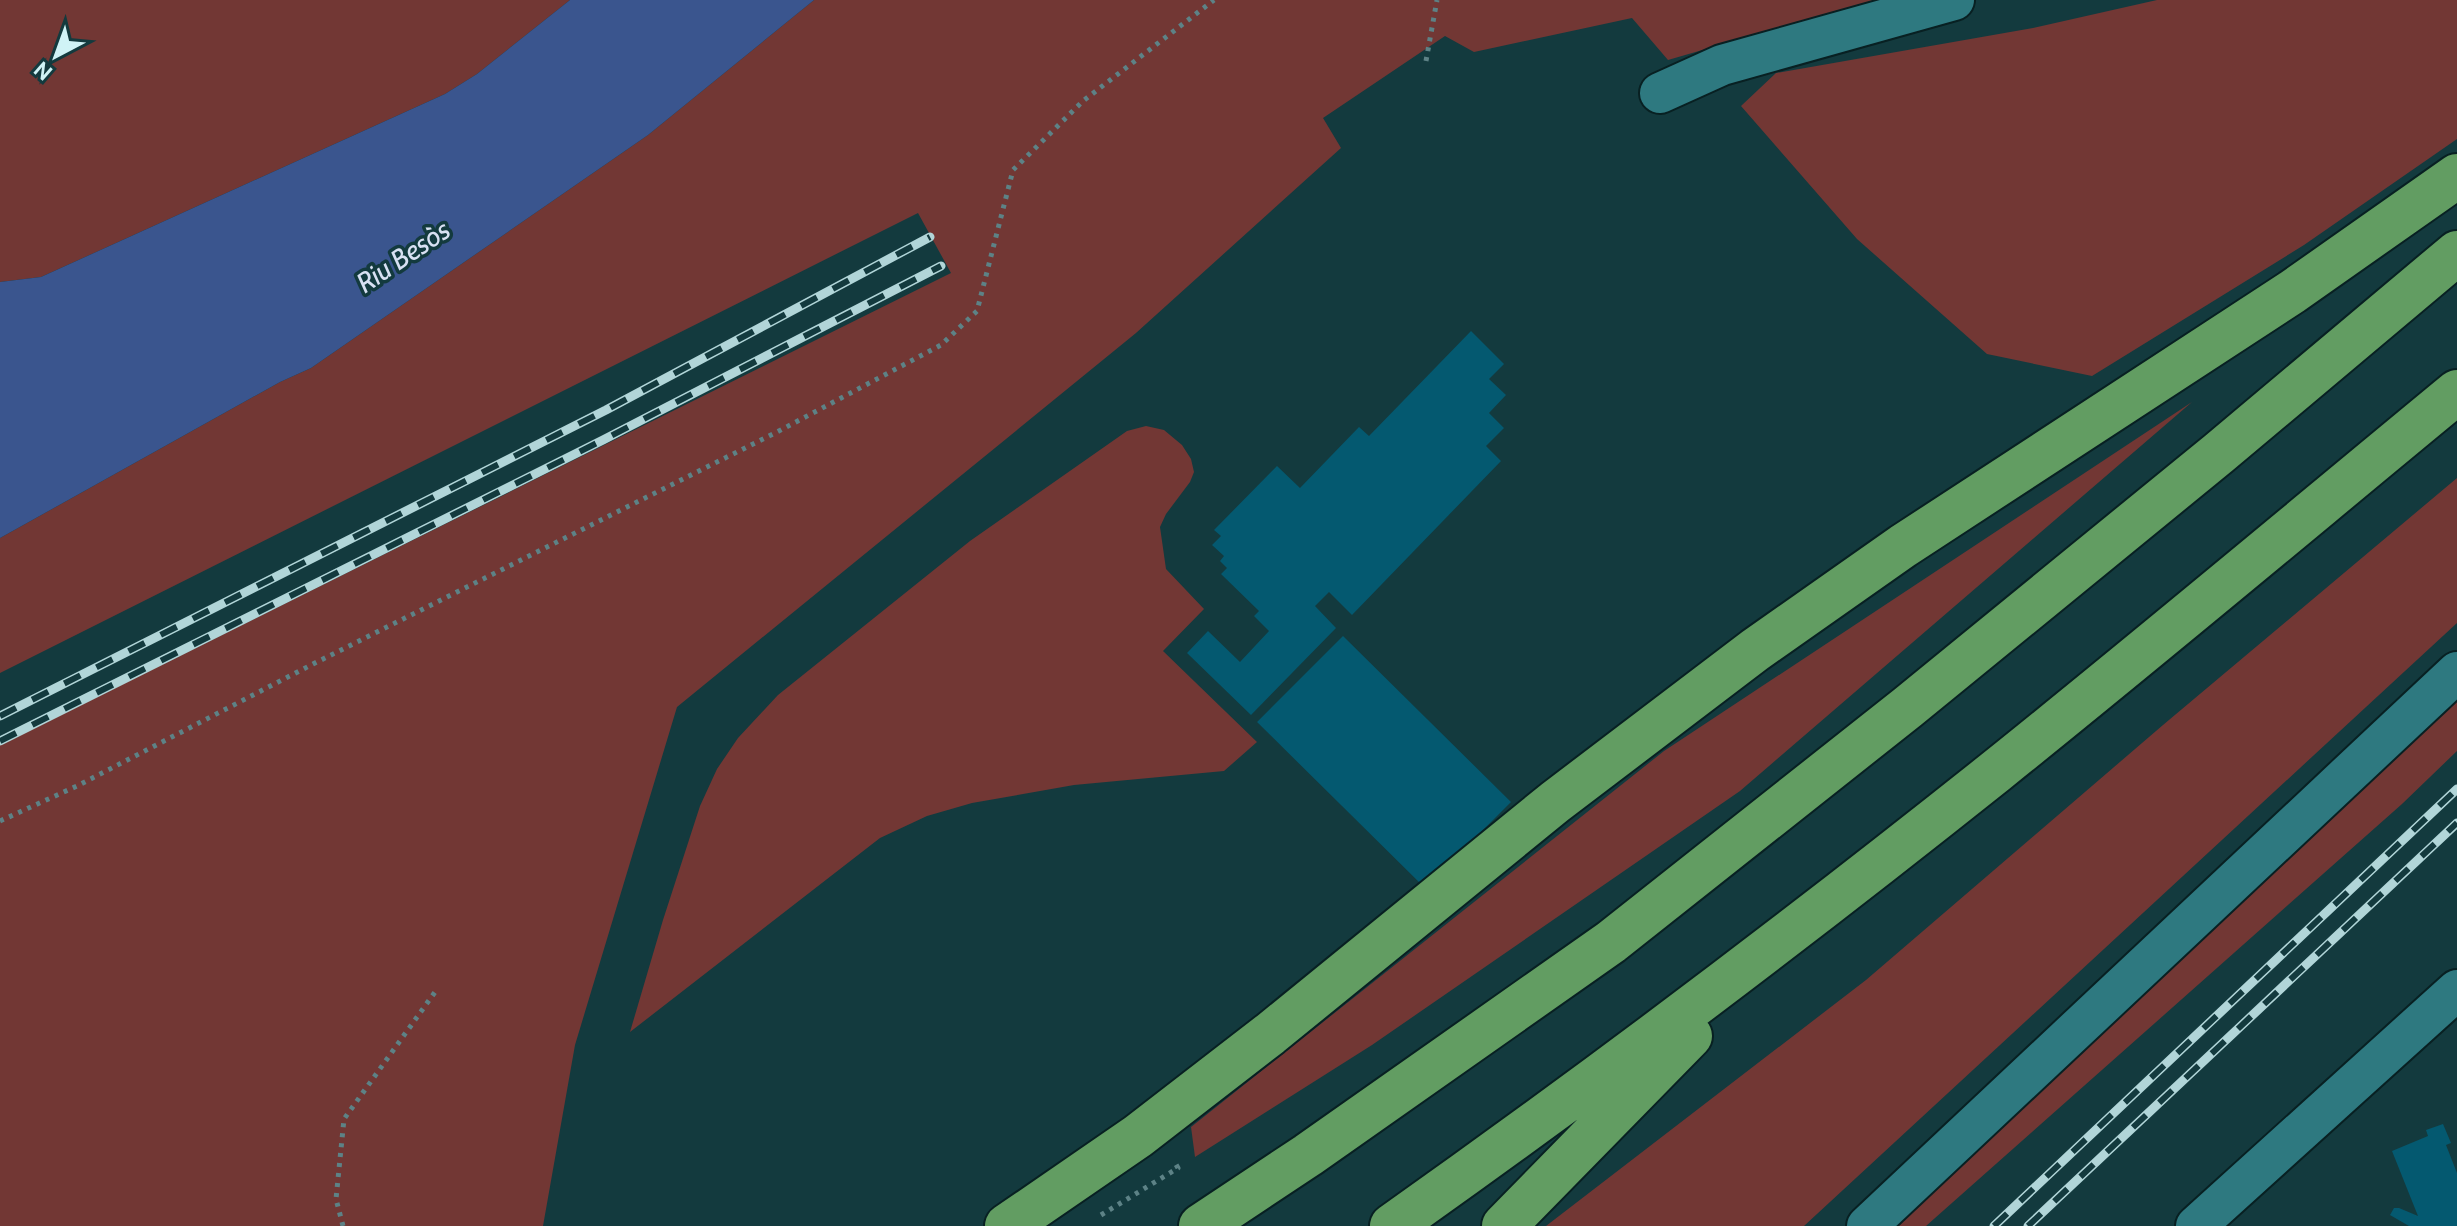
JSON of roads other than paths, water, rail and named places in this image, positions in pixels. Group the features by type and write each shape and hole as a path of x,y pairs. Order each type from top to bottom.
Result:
{"highway":[{"path":"1007,1226 1138,1136 1270,1034 1555,802 1755,650 1903,546 2292,292 2457,176"},
{"path":"1201,1226 1321,1147 1611,942 1920,698 2457,253"},
{"path":"1392,1226 1537,1123 1995,772 2457,392"},
{"path":"1504,1226 1792,930"}],"street":[{"path":"1660,93 1722,65 1954,0"},
{"path":"1867,1226 2457,672"},
{"path":"2196,1226 2457,990"}],"water":[{"name":"Riu Besòs","path":"570,0 814,0 648,135 311,368 280,382 0,538 0,282 41,277 445,94 477,74"}],"railway":[{"path":"0,716 606,410 930,237"},
{"path":"0,741 603,440 941,266"},
{"path":"1994,1226 2457,789"},
{"path":"2028,1226 2457,823"}]}
